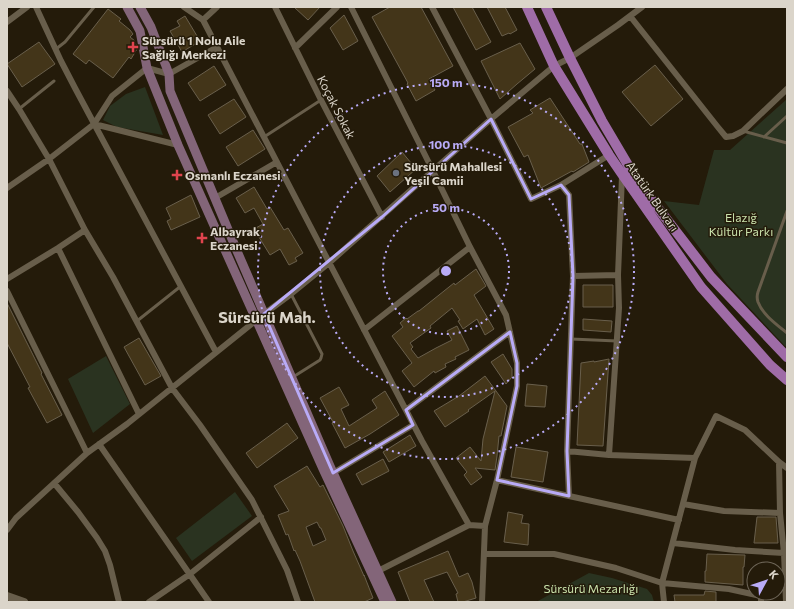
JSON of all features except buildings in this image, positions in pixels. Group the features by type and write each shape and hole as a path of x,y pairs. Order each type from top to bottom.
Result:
{"main road":[{"path":"127,7 140,31 146,68 178,145 292,378 333,473 392,602"},
{"path":"140,7 150,27 168,74 170,91 215,198 261,317 323,469 385,602"},
{"name":"Atatürk Bulvarı","path":"527,7 554,66 622,174 701,287 770,364 787,380"},
{"name":"Atatürk Bulvarı","path":"546,7 602,121 638,182 712,277 787,357"}],"street":[{"path":"7,22 27,7"},
{"path":"36,7 75,88 216,352"},
{"path":"184,7 203,20 406,410 469,525"},
{"path":"203,20 217,7"},
{"name":"Koçak Sokak","path":"275,7 320,100 382,217"},
{"path":"295,48 337,7"},
{"path":"351,7 470,247 506,315 517,363 517,386 497,480 485,526 482,602"},
{"path":"432,7 492,119 531,200 561,185 609,155"},
{"path":"7,530 16,518 87,453 139,414 291,294 382,217 433,170 554,66 570,58 642,7"},
{"path":"630,16 726,137 733,136 742,131 787,89"},
{"path":"7,188 94,124 112,96 146,68 168,74 217,47"},
{"path":"8,94 49,158 85,230 113,277 172,388 221,454 252,500 287,570 298,602"},
{"path":"94,124 178,145"},
{"path":"215,198 277,162"},
{"path":"609,455 619,308 618,275 622,174"},
{"path":"561,185 569,195 573,276 567,451 569,496"},
{"path":"7,279 85,230"},
{"path":"364,330 470,247"},
{"path":"58,248 139,414"},
{"path":"573,276 618,275"},
{"path":"7,291 87,453"},
{"path":"406,410 510,332"},
{"path":"664,602 662,583 680,520 695,458 716,416 745,430 787,468"},
{"path":"333,473 414,425"},
{"path":"99,444 209,602"},
{"path":"567,451 609,455 695,458"},
{"path":"779,462 780,513 784,553 786,602"},
{"path":"497,480 680,520"},
{"path":"54,483 78,512 105,551 119,602"},
{"path":"683,504 724,511 780,513"},
{"path":"149,602 190,574 261,517"},
{"path":"378,571 469,525 485,526"},
{"path":"673,543 734,550 784,553"},
{"path":"484,554 554,554 616,568 662,583 729,589 761,596 761,602"},
{"path":"7,596 24,602"}],"lane":[{"path":"56,49 65,42 94,7"},
{"path":"19,109 54,81"},
{"path":"264,137 320,100"},
{"path":"764,137 787,116"},
{"path":"742,131 787,144"},
{"path":"787,211 758,292 757,300 765,313 787,333"},
{"path":"136,321 181,286"},
{"path":"291,294 322,354 320,360 292,378"},
{"path":"571,339 616,341"}],"highlighted area":[{"path":"491,119 531,199 561,185 569,195 573,276 567,451 569,496 497,480 517,386 517,363 510,332 406,410 413,425 333,473 264,314 382,217"}],"green space":[{"path":"145,87 163,135 117,127 103,120 110,106 126,94"},
{"name":"Elazığ Kültür Parkı","path":"787,99 787,346 785,346 727,284 664,201 699,205 714,150 730,150"},
{"path":"106,356 130,404 93,433 68,379"},
{"path":"235,492 252,516 192,561 176,538"},
{"name":"Sürsürü Mezarlığı","path":"589,573 612,578 647,589 652,595 654,602 536,602"}],"place":[{"name":"Sürsürü 1 Nolu Aile Sağlığı Merkezi","path":"133,47"},
{"name":"Sürsürü Mahallesi Yeşil Camii","path":"396,173"},
{"name":"Osmanlı Eczanesi","path":"177,175"},
{"name":"Albayrak Eczanesi","path":"202,238"}],"district":[{"name":"Sürsürü Mah.","path":"267,316"}]}
